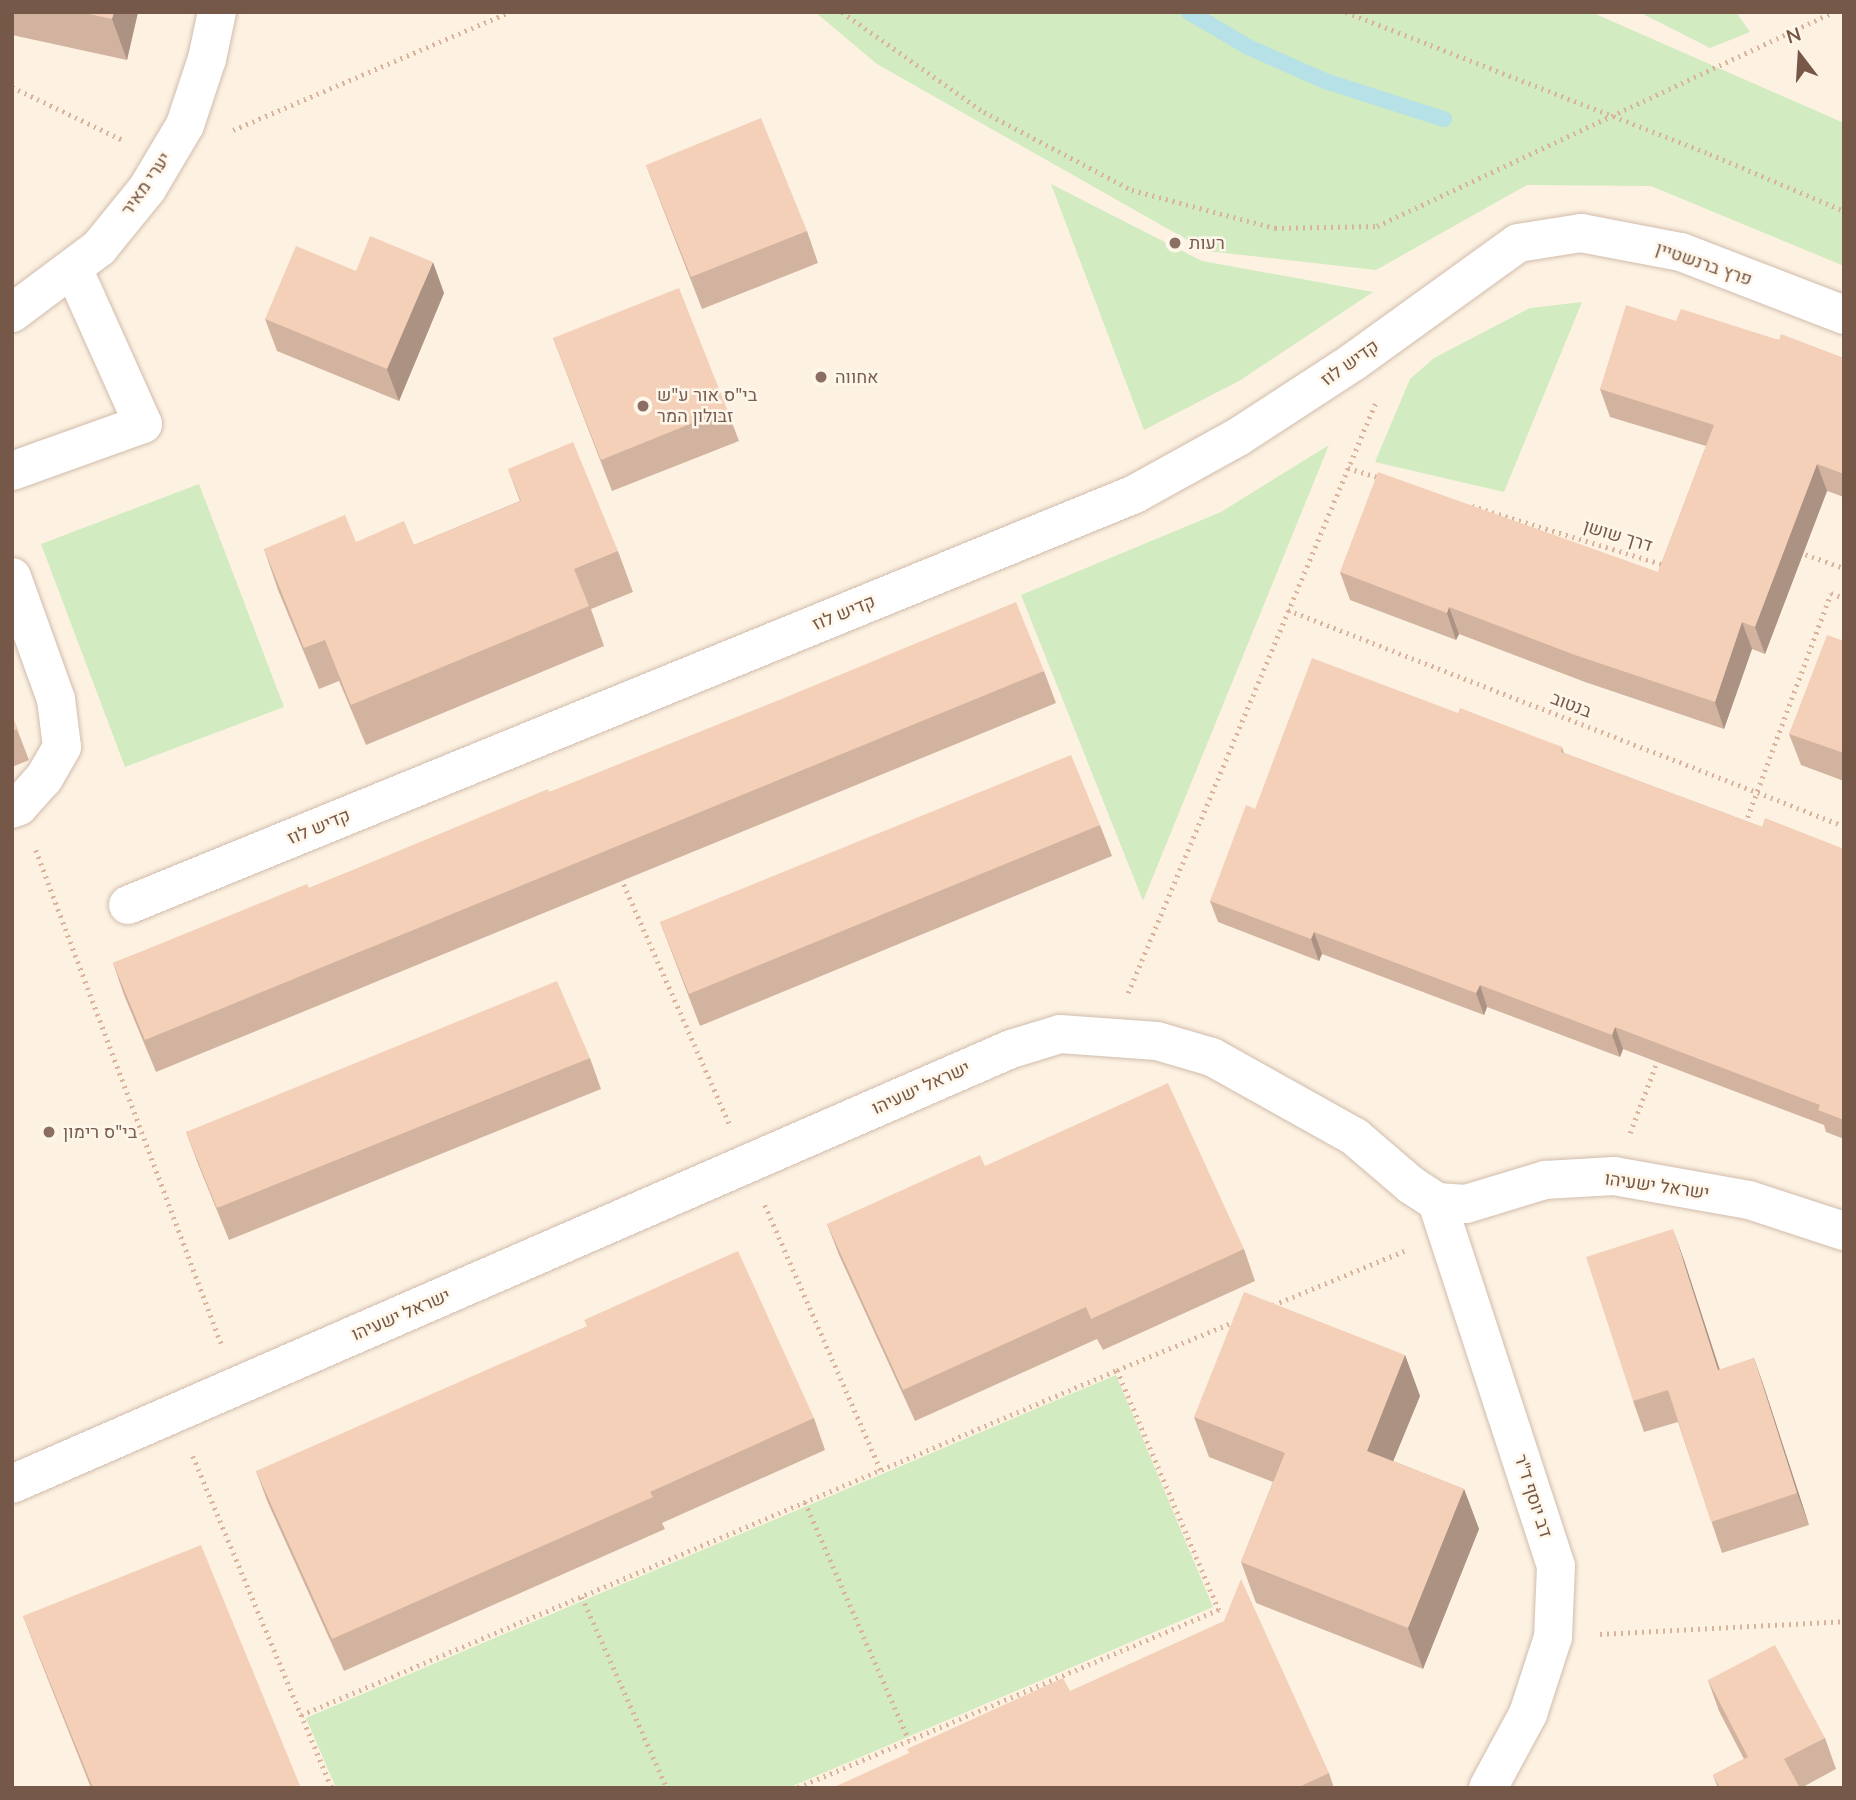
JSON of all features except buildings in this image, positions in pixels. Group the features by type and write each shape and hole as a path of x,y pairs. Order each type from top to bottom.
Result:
{"street":[{"name":"יערי מאיר","path":"12,313 99,248 147,189 186,125 207,59 217,12"},
{"name":"פרץ ברנשטיין","path":"1518,243 1581,233 1681,252 1844,315"},
{"name":"קדיש לוז","path":"128,905 1135,494 1272,415 1353,362 1518,243"},
{"path":"12,471 143,424 73,268"},
{"path":"12,578 57,699 62,747 44,778 16,808"},
{"name":"ישראל ישעיהו","path":"12,1484 1011,1049 1060,1034 1157,1041 1212,1057 1355,1137 1411,1185 1442,1217 1466,1205 1545,1180 1614,1176 1749,1200 1844,1231"},
{"name":"דב יוסף ד\"ר","path":"1442,1217 1556,1566 1553,1637 1528,1714 1488,1788"}],"path":[{"path":"228,133 509,12"},
{"path":"842,12 984,112 1132,190 1275,228 1377,226 1831,13"},
{"path":"1346,12 1611,115 1844,211"},
{"path":"12,87 164,160"},
{"path":"1110,1036 1379,394"},
{"path":"1348,468 1387,480"},
{"name":"דרך שושן","path":"1467,505 1679,570"},
{"path":"1791,550 1844,568"},
{"path":"1743,831 1831,593 1844,598"},
{"name":"בנטוב","path":"1288,610 1844,826"},
{"path":"16,808 237,1385"},
{"path":"618,870 881,1470"},
{"path":"1614,1176 1662,1048"},
{"path":"1269,1307 1442,1217"},
{"path":"301,1715 1244,1317"},
{"path":"797,1788 1219,1610 1117,1370"},
{"path":"176,1412 332,1788"},
{"path":"805,1502 909,1740"},
{"path":"582,1597 667,1788"},
{"path":"1553,1637 1844,1620"}],"green space":[{"path":"815,12 1591,12 1844,123 1844,266 1651,186 1527,185 1376,270 1207,251 877,64"},
{"path":"1639,12 1736,12 1750,32 1710,48"},
{"path":"1051,184 1202,261 1373,292 1239,381 1144,430"},
{"path":"1582,302 1504,492 1375,462 1410,379 1434,358 1530,308"},
{"path":"1329,445 1143,901 1021,595 1221,512"},
{"path":"199,484 284,707 125,767 41,544"},
{"path":"1116,1375 1213,1607 788,1788 336,1788 306,1718"}],"waterway":[{"path":"1189,12 1248,47 1325,81 1444,119"}],"place":[{"name":"רעות","path":"1175,243"},
{"name":"אחווה","path":"821,377"},
{"name":"בי\"ס אור ע\"ש זבולון המר","path":"643,406"},
{"name":"בי\"ס רימון","path":"49,1132"}]}
